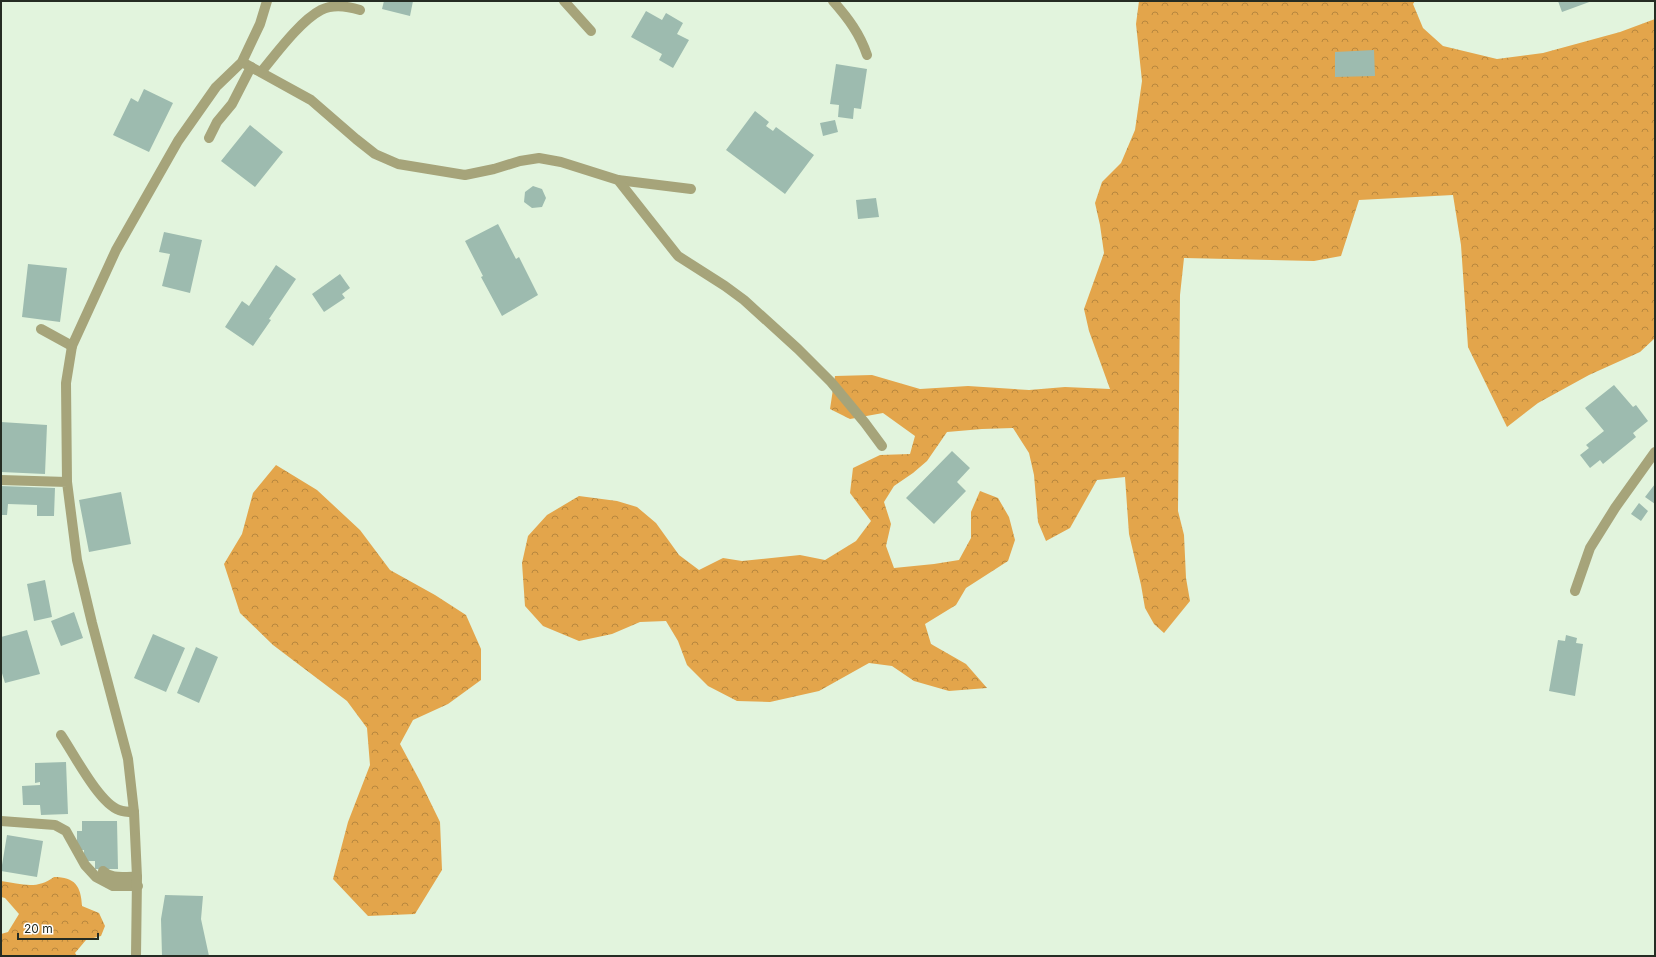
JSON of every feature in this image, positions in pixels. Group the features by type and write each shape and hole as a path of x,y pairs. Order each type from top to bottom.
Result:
{"street":[{"path":"136,956 138,881 134,812 128,759 77,560 67,482 66,383 72,346 116,250 178,141 216,87 242,62 260,24 268,1"},
{"path":"564,1 591,31"},
{"path":"833,1 850,20 863,44 867,55"},
{"path":"261,72 303,24 321,10 341,5 360,10"},
{"path":"242,62 311,100 375,154 398,164 465,175 494,169 520,160 539,158 561,162 618,180 691,190"},
{"path":"209,138 217,122 232,104 251,67"},
{"path":"618,180 678,256 738,295 798,349 831,382 882,446"},
{"path":"41,329 72,346"},
{"path":"1575,591 1590,548 1615,508 1655,452"},
{"path":"1,480 67,482"},
{"path":"61,736 92,785 109,805 120,811 134,812"},
{"path":"1,821 55,826 66,831 85,865 96,878 113,886 138,881"},
{"path":"103,871 107,875 116,878 138,881"}],"green space":[{"path":"1139,1 1415,1 1413,4 1423,28 1443,46 1497,59 1543,53 1620,32 1655,19 1655,338 1640,352 1589,375 1538,403 1507,427 1468,347 1461,245 1453,195 1359,200 1341,256 1314,261 1184,258 1180,295 1178,511 1184,535 1186,578 1190,601 1164,633 1154,624 1145,608 1129,534 1125,477 1097,480 1070,528 1046,541 1038,522 1034,475 1029,453 1013,428 947,432 927,461 894,486 884,502 891,524 886,546 894,568 959,560 971,538 971,512 980,491 998,498 1009,517 1015,540 1008,561 966,588 956,605 925,624 931,644 966,664 987,688 949,691 914,681 892,666 869,663 819,691 770,702 737,701 708,686 687,665 678,641 666,621 640,622 612,634 579,641 543,626 525,606 522,563 528,536 547,515 579,496 617,501 637,507 656,523 679,555 699,570 723,558 742,561 800,555 825,560 856,541 871,521 850,493 853,468 880,455 910,454 915,436 883,413 850,419 830,409 835,376 872,375 920,389 968,386 1029,390 1065,387 1110,389 1089,331 1084,309 1104,253 1095,203 1102,182 1121,163 1135,130 1142,81 1136,24"},
{"path":"276,465 317,490 360,530 390,570 435,595 466,615 481,649 481,680 448,704 413,720 400,744 440,822 442,870 415,914 368,916 333,879 348,822 370,765 367,728 347,701 273,645 240,613 224,564 242,534 253,493"},
{"path":"54,877 61,877 76,884 80,893 82,906 99,913 105,926 101,936 86,940 75,953 77,956 1,956 1,934 8,932 19,914 5,898 1,897 1,881 35,885 41,884"}],"building":[{"path":"384,1 413,1 410,16 382,9"},
{"path":"1558,1 1592,1 1562,12"},
{"path":"646,11 662,20 666,13 683,23 677,34 689,40 673,68 659,60 662,54 631,37"},
{"path":"1374,50 1375,76 1335,77 1335,52"},
{"path":"836,64 867,69 861,109 854,108 853,119 838,117 839,105 830,104"},
{"path":"144,89 173,103 149,152 113,135 131,98 138,102"},
{"path":"755,111 769,122 766,126 773,131 776,127 814,155 785,194 726,150"},
{"path":"835,120 838,132 823,136 820,123"},
{"path":"250,125 283,152 255,187 221,161"},
{"path":"533,186 542,189 546,198 542,207 532,208 524,202 525,192"},
{"path":"876,198 879,217 858,219 856,200"},
{"path":"498,224 516,259 519,257 538,295 502,316 481,277 483,276 465,241"},
{"path":"164,232 202,240 190,293 162,286 170,254 159,252"},
{"path":"28,264 67,268 60,322 22,317"},
{"path":"276,265 296,279 253,346 225,327 242,301 249,306"},
{"path":"340,274 350,288 342,294 345,298 324,312 312,294"},
{"path":"1614,385 1633,407 1636,405 1648,421 1633,433 1636,437 1603,464 1600,460 1590,468 1580,455 1589,448 1586,445 1604,431 1585,408"},
{"path":"1,422 47,425 45,474 1,472"},
{"path":"952,451 970,468 957,482 966,491 934,524 906,498"},
{"path":"1655,484 1655,504 1645,497"},
{"path":"1,486 55,488 54,516 37,516 37,505 8,504 7,515 1,515"},
{"path":"121,492 131,544 89,552 79,500"},
{"path":"1639,503 1648,511 1641,521 1631,514"},
{"path":"45,580 52,617 34,621 27,584"},
{"path":"74,612 83,638 61,646 51,621"},
{"path":"27,630 40,674 5,683 1,670 1,637"},
{"path":"153,634 185,648 166,692 134,678"},
{"path":"1566,635 1577,638 1576,643 1583,644 1575,696 1549,691 1558,640 1565,641"},
{"path":"196,647 218,657 199,703 177,693"},
{"path":"66,762 68,814 41,815 40,805 23,805 22,786 40,785 40,782 35,783 35,763"},
{"path":"82,821 117,821 118,869 95,869 95,861 84,861 84,850 77,850 77,831 82,831"},
{"path":"7,835 43,841 37,877 1,871"},
{"path":"165,895 203,896 201,919 209,956 162,956 161,919"}]}
